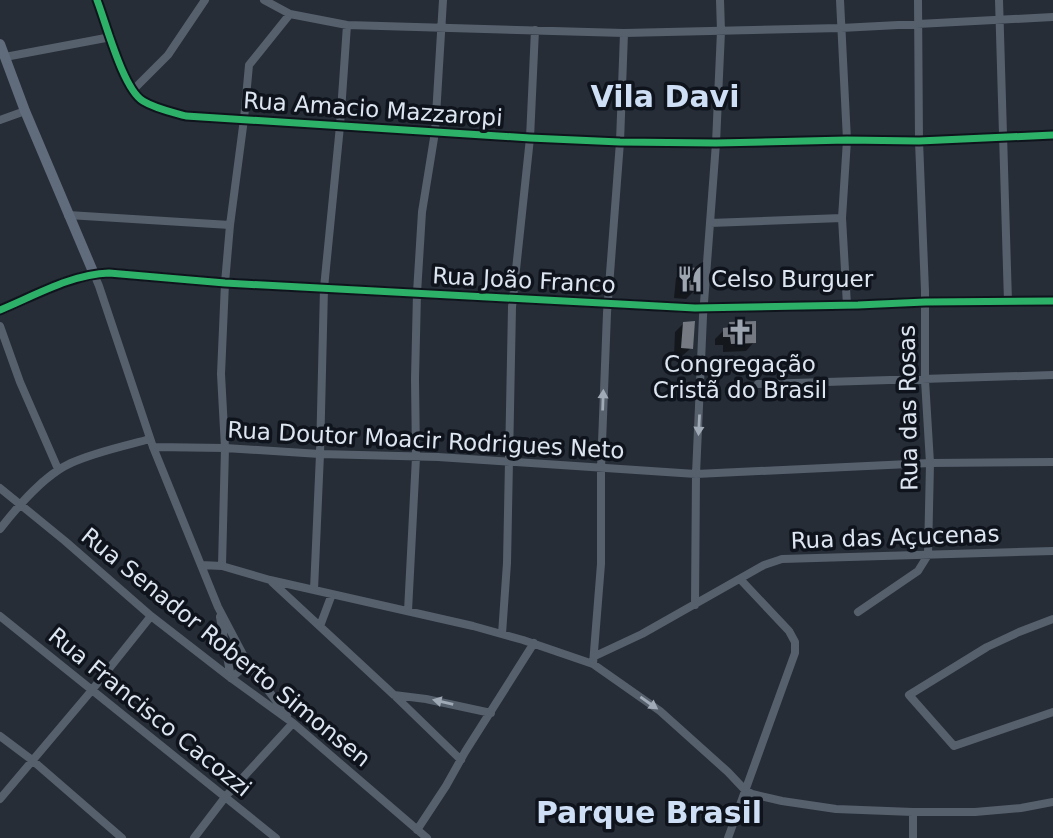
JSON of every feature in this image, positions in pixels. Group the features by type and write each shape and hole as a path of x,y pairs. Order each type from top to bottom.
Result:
{"street":[{"path":"97,0 124,74 133,90 168,55 205,0"},
{"path":"264,0 290,13 347,25 624,33 841,28 1053,18"},
{"path":"408,611 416,457 417,293 422,212 435,132 443,0"},
{"path":"695,605 696,474 716,143 720,0"},
{"path":"840,0 847,140 842,218 847,305"},
{"name":"Rua das Rosas","path":"918,0 925,380 930,463 928,555"},
{"path":"999,0 1008,302"},
{"path":"222,566 225,448 221,374 225,283 249,65 290,13"},
{"path":"314,590 324,288 347,25"},
{"path":"502,634 507,563 512,307 530,138 534,30"},
{"path":"594,660 601,564 601,469 608,304 620,142 624,33"},
{"path":"5,57 111,37"},
{"path":"0,44 24,111 99,286 151,443 218,607 248,664 293,723 226,796 194,838"},
{"name":"Rua Amacio Mazzaropi","path":"133,90 141,100 186,116 530,138 716,143 919,141 1053,135"},
{"path":"0,121 24,111"},
{"path":"68,215 230,225"},
{"path":"710,223 842,218"},
{"name":"Rua João Franco","path":"0,310 94,274 704,308 1053,300"},
{"path":"0,326 20,382 58,469 20,503 0,529"},
{"path":"758,384 1053,375"},
{"name":"Rua Doutor Moacir Rodrigues Neto","path":"58,469 72,462 151,443 696,474 930,463 1053,462"},
{"name":"Rua Senador Roberto Simonsen","path":"0,488 151,616 293,723 427,838"},
{"name":"Rua das Açucenas","path":"594,660 764,565 782,559 1053,551"},
{"path":"858,612 918,570 928,555"},
{"path":"201,565 222,566 270,580 502,634 594,660 660,711 752,794 813,806 913,812 975,812 1053,802"},
{"path":"728,838 795,653 795,642 789,631 740,579"},
{"path":"270,580 461,760"},
{"path":"320,626 332,594"},
{"path":"218,607 231,678 248,664"},
{"name":"Rua Francisco Cacozzi","path":"0,616 276,838"},
{"path":"0,799 151,616"},
{"path":"1053,618 987,647 909,695 954,746 1053,712"},
{"path":"417,830 534,643"},
{"path":"394,695 491,713"},
{"path":"0,736 32,760 122,838"},
{"path":"913,812 913,838"}],"building":[{"name":"Celso Burguer","path":"684,267 698,268 696,291 682,290"},
{"path":"695,321 693,349 681,348 683,322"},
{"name":"Congregação Cristã do Brasil","path":"756,321 756,343 731,344 730,337 723,337 723,328 730,327 729,322"}],"cycle path":[{"path":"97,0 122,70 136,94 153,106 186,116 620,142 919,141 1053,135"},
{"path":"0,310 67,281 109,273 225,283 695,308 1053,301"}],"place":[{"name":"Celso Burguer","path":"690,279"},
{"name":"Congregação Cristã do Brasil","path":"740,332"}],"district":[{"name":"Vila Davi","path":"665,97"},
{"name":"Parque Brasil","path":"649,813"}]}
